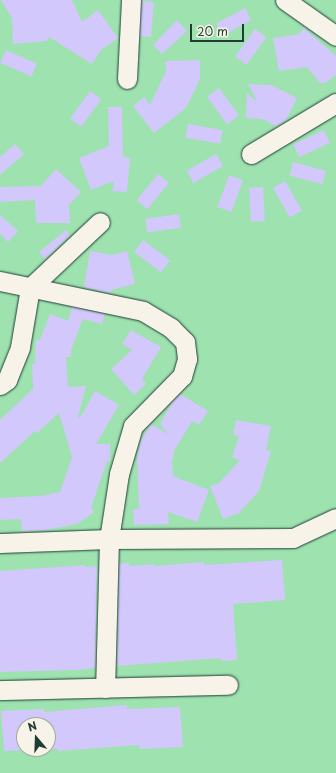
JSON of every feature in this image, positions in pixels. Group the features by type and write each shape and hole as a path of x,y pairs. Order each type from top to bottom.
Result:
{"lane":[{"path":"127,79 131,0"},
{"path":"285,0 336,36"},
{"path":"251,154 336,103"},
{"path":"0,385 7,380 20,347 30,288 100,222"},
{"path":"0,281 143,311 171,328 185,342 187,359 182,376 133,426 120,474 109,539 105,688"},
{"path":"0,543 109,539 293,538 336,518"},
{"path":"0,690 228,685"}],"green space":[{"path":"0,0 336,0 336,773 0,773"}],"building":[{"path":"1,0 72,0 82,22 98,10 118,38 101,50 92,64 49,37 47,41 13,44 12,18"},
{"path":"142,1 154,2 151,37 139,36"},
{"path":"245,8 251,20 226,34 220,34 217,29 217,23"},
{"path":"177,20 187,31 162,54 153,45"},
{"path":"304,28 336,56 336,75 325,83 320,83 307,67 279,71 273,38 299,34"},
{"path":"255,29 266,37 246,65 235,57"},
{"path":"6,50 37,64 31,77 0,63"},
{"path":"200,60 200,79 186,108 154,133 133,106 144,97 150,105 166,71 165,61"},
{"path":"248,84 271,85 297,98 286,120 276,126 262,119 246,118 247,93 255,100 256,99"},
{"path":"219,88 239,116 227,124 207,97"},
{"path":"90,91 101,99 81,127 70,119"},
{"path":"108,107 122,107 123,157 130,158 127,192 112,191 114,181 91,190 79,158 109,146"},
{"path":"188,124 222,130 220,144 186,138"},
{"path":"324,130 330,143 299,157 293,144"},
{"path":"15,144 24,154 0,175 0,157"},
{"path":"216,154 223,166 194,183 187,171"},
{"path":"293,162 326,171 322,184 289,176"},
{"path":"56,169 81,192 69,205 70,223 36,223 35,200 0,202 0,187 41,186"},
{"path":"158,174 169,183 147,209 137,200"},
{"path":"229,175 243,180 231,212 217,207"},
{"path":"285,181 302,210 290,217 273,188"},
{"path":"263,187 265,221 251,222 249,188"},
{"path":"179,214 181,228 147,233 145,219"},
{"path":"0,215 18,231 8,242 0,234"},
{"path":"66,230 70,235 45,259 39,252"},
{"path":"143,240 170,260 161,272 134,252"},
{"path":"90,251 111,255 127,251 135,284 111,290 111,293 84,287"},
{"path":"72,307 105,314 102,324 83,319 71,350 71,357 66,357 68,387 86,386 78,417 80,418 95,391 119,405 96,444 110,444 110,461 107,461 91,508 94,512 77,524 45,530 22,531 21,519 0,520 0,498 40,496 60,492 72,457 59,413 37,433 35,431 0,463 0,420 33,389 32,364 35,364 36,340 40,340 50,314 68,321"},
{"path":"131,330 161,347 142,379 146,384 134,395 111,369 132,350 122,344"},
{"path":"180,394 208,411 199,425 192,421 174,451 172,462 173,476 209,490 197,522 168,512 169,524 134,525 133,509 139,509 137,458 141,440 151,424 168,434 160,424 173,401"},
{"path":"236,420 271,426 266,450 271,451 259,491 239,513 223,519 210,486 219,483 240,460 232,457 239,436 233,435"},
{"path":"282,560 285,600 233,604 237,660 221,661 220,658 117,666 119,564 129,563 129,566 154,564 154,566 204,562 204,565"},
{"path":"85,565 85,567 97,566 95,668 0,672 0,571"},
{"path":"127,705 127,709 180,707 183,747 140,749 139,745 58,751 58,749 56,749 56,717 16,717 16,751 4,751 1,711 44,709 44,712"}]}
